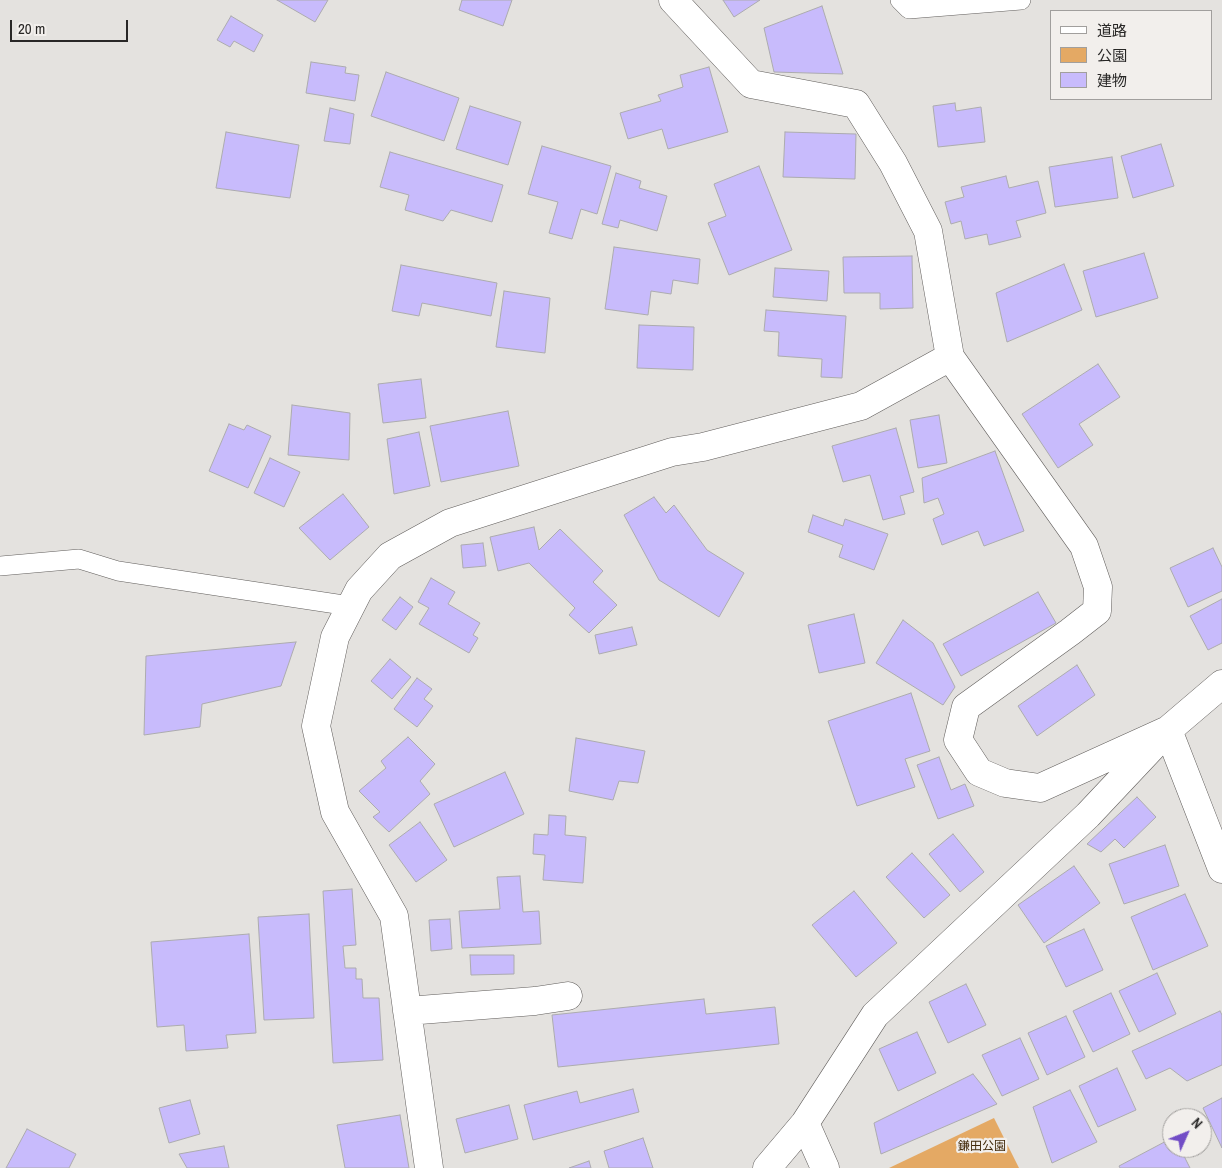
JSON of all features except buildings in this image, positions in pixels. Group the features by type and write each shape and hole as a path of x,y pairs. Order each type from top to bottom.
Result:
{"street":[{"path":"673,0 751,84 856,104 892,163 928,232 950,357 1084,546 1098,587 1096,611 966,707 958,740 979,772 1006,783 1040,788 1168,730"},
{"path":"429,1168 394,916 335,812 316,726 335,636 359,590 390,556 450,523 672,452 703,447 860,406 950,357"},
{"path":"767,1168 806,1123 875,1015 1088,815 1168,730 1222,684"},
{"path":"1168,730 1222,869"},
{"path":"407,1011 535,1002 568,996"},
{"path":"806,1123 825,1168"}],"lane":[{"path":"900,0 908,8 1021,0"},
{"path":"0,566 79,559 118,571 350,606"}],"green space":[{"name":"鎌田公園","path":"994,1118 1019,1168 889,1168"}]}
